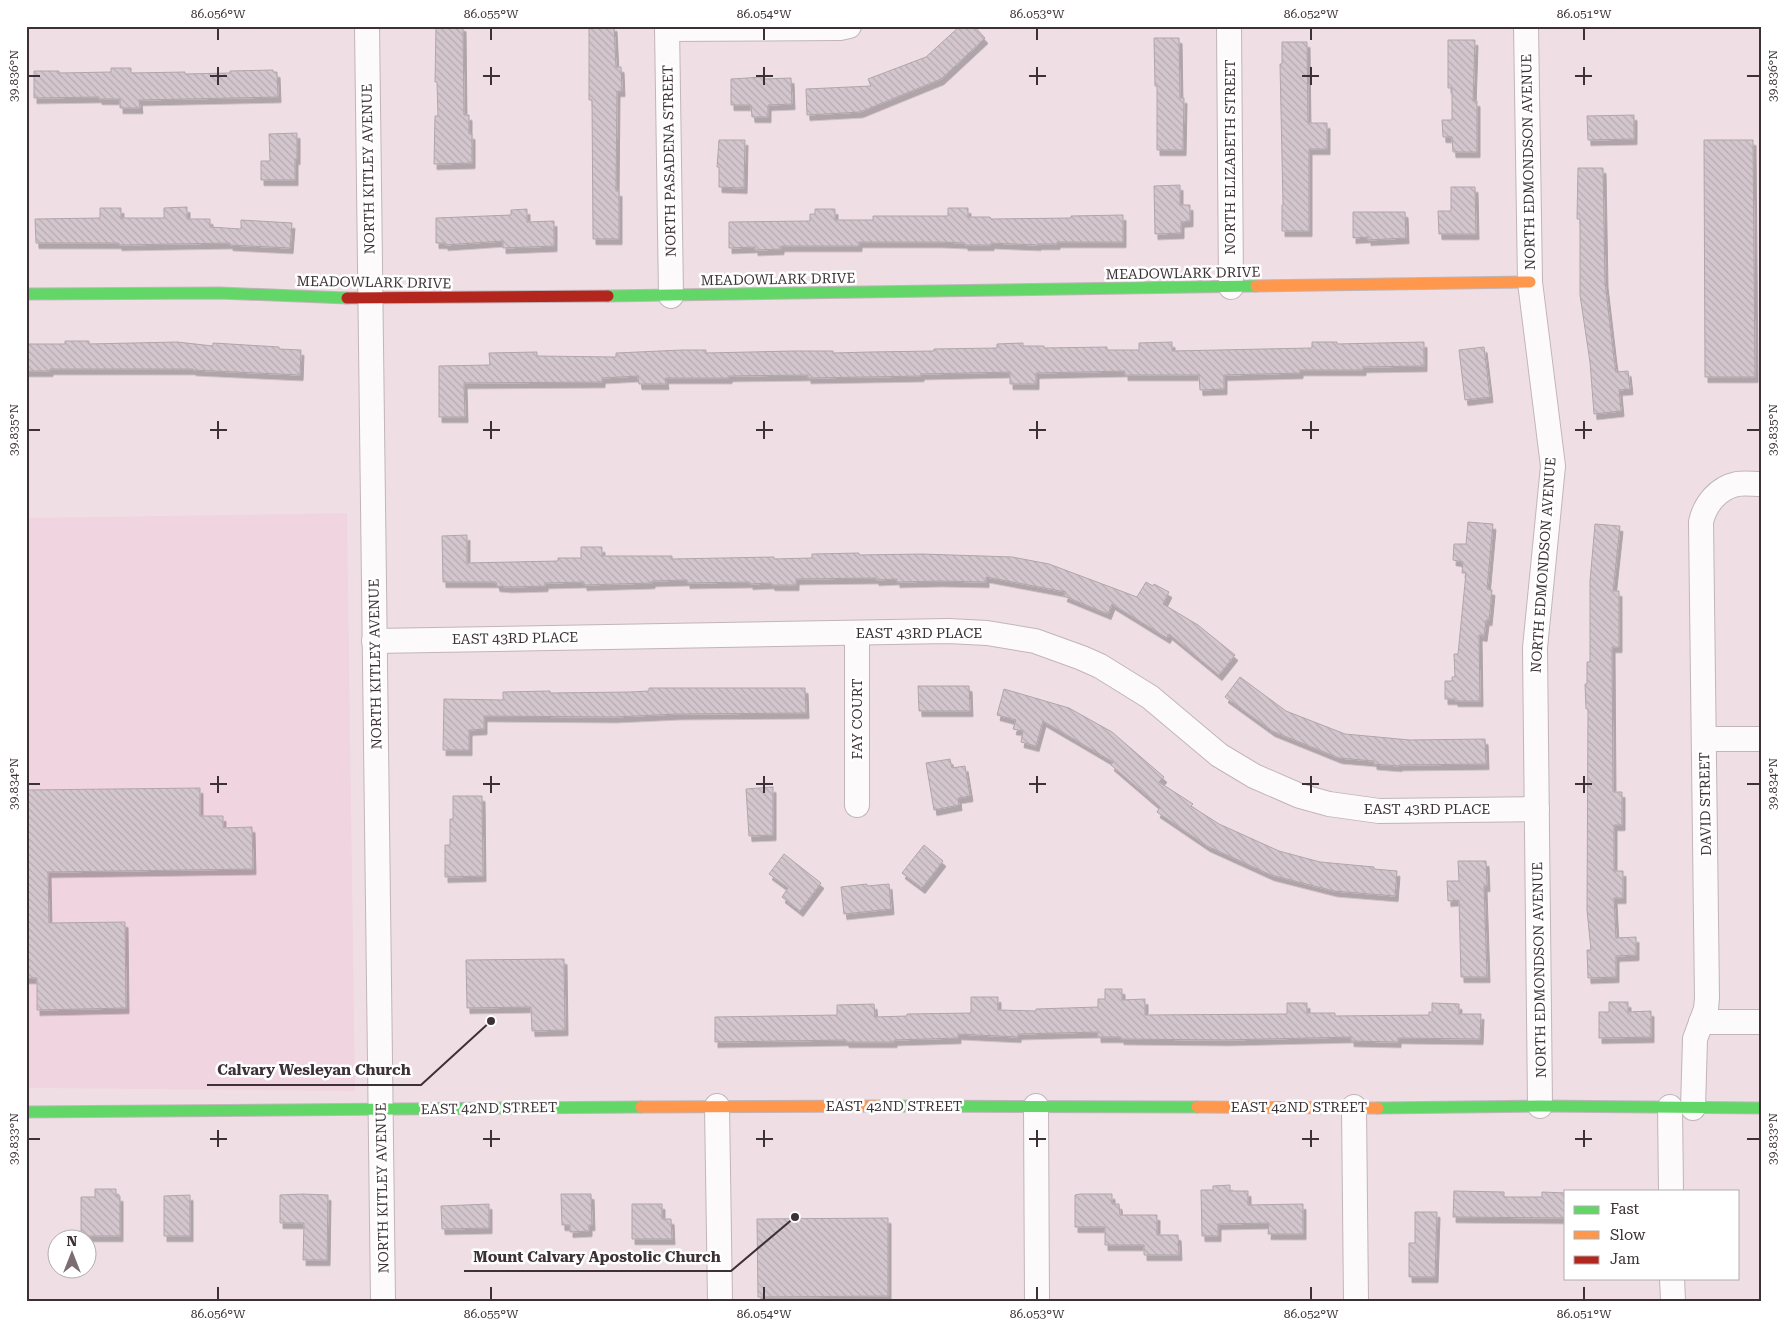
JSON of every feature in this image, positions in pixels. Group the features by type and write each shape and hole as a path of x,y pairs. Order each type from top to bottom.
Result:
{"street":[{"name":"NORTH KITLEY AVENUE","path":"367,26 383,1301"},
{"path":"667,28 840,28 849,26"},
{"name":"NORTH ELIZABETH STREET","path":"1229,26 1231,287"},
{"name":"NORTH EDMONDSON AVENUE","path":"1526,26 1530,282 1553,466 1535,648 1540,1106"},
{"name":"NORTH PASADENA STREET","path":"667,28 671,296"},
{"name":"MEADOWLARK DRIVE","path":"26,294 220,293 370,299 1530,282"},
{"name":"DAVID STREET","path":"1693,1108 1695,1039 1706,1009 1707,998 1701,529 1704,513 1711,500 1719,492 1736,484 1761,484"},
{"name":"EAST 43RD PLACE","path":"374,640 948,631 987,633 1035,641 1082,658 1125,680 1150,696 1219,755 1245,771 1291,792 1329,804 1379,811 1537,809"},
{"name":"FAY COURT","path":"857,633 857,805"},
{"path":"1704,739 1761,738"},
{"path":"1701,1022 1761,1022"},
{"path":"717,1106 720,1301"},
{"name":"EAST 42ND STREET","path":"26,1112 717,1106 1439,1108 1540,1106 1761,1108"},
{"path":"1036,1106 1037,1301"},
{"path":"1354,1107 1356,1301"},
{"path":"1670,1107 1671,1190"},
{"path":"1672,1280 1673,1301"}],"shaded area":[{"path":"347,513 355,1091 26,1088 26,518"}],"building":[{"path":"436,26 463,26 464,115 469,115 469,134 472,134 472,163 434,164 435,116 438,116 437,82 435,82"},
{"path":"589,26 614,26 616,67 621,67 622,91 617,91 616,191 619,191 619,239 593,239 592,100 589,100"},
{"path":"960,26 974,26 985,38 941,79 860,112 807,115 806,89 871,86 868,79 926,57"},
{"path":"1154,38 1179,38 1180,98 1184,98 1183,150 1157,150 1157,86 1155,86"},
{"path":"1448,40 1475,40 1473,101 1477,101 1477,152 1453,152 1452,137 1443,137 1442,120 1452,120 1452,88 1448,88"},
{"path":"1282,42 1307,42 1308,123 1327,123 1327,149 1309,149 1309,231 1282,231 1280,64 1282,64"},
{"path":"111,68 131,68 131,73 185,72 185,74 273,70 273,72 277,72 278,97 139,100 140,108 120,108 120,99 99,99 99,97 34,98 34,71 59,71 59,73 111,72"},
{"path":"763,77 764,79 791,78 792,104 768,105 768,117 752,117 751,105 731,105 731,79"},
{"path":"1634,115 1634,139 1588,140 1587,116"},
{"path":"297,133 295,180 261,180 261,161 270,161 269,134"},
{"path":"719,140 745,140 744,188 719,187 719,167 717,167"},
{"path":"1704,140 1753,140 1755,377 1705,377"},
{"path":"1578,168 1603,168 1605,282 1614,359 1616,372 1628,371 1630,389 1619,390 1621,411 1594,414 1590,362 1580,295 1580,219 1577,219"},
{"path":"1180,185 1180,205 1190,205 1190,221 1181,222 1181,233 1155,234 1154,186"},
{"path":"1451,187 1475,187 1476,234 1439,234 1438,211 1451,211"},
{"path":"187,207 187,219 210,219 210,227 241,229 241,220 292,223 290,248 230,245 230,243 119,245 119,243 36,243 35,219 100,218 100,208 121,208 121,218 164,218 164,208"},
{"path":"948,208 968,208 968,217 990,217 991,219 1123,215 1123,242 1057,242 1057,244 1038,245 991,243 991,245 965,245 965,243 940,242 859,242 859,246 781,246 781,249 755,250 755,247 729,248 729,222 810,221 810,214 815,214 815,209 835,209 835,220 873,220 873,216 948,216"},
{"path":"527,209 527,222 554,221 554,246 503,248 503,241 445,245 445,243 436,243 436,218 511,215 511,210"},
{"path":"1353,212 1405,212 1406,238 1368,240 1368,237 1353,238"},
{"path":"65,341 89,341 89,344 177,342 213,346 213,343 301,350 300,375 193,369 50,369 50,371 26,371 26,344 65,344"},
{"path":"1172,342 1172,351 1312,348 1312,342 1337,342 1337,344 1424,342 1424,366 1363,367 1363,370 1300,370 1300,373 1224,375 1224,389 1200,390 1199,375 1125,375 1125,371 1036,373 1036,384 1010,384 1010,372 808,378 808,375 665,378 666,384 639,384 638,376 602,378 602,382 464,383 465,417 439,417 439,366 490,365 489,353 537,352 537,356 616,357 616,353 682,350 706,350 706,353 833,351 833,353 997,348 997,344 1023,343 1023,346 1044,346 1044,348 1107,347 1107,350 1139,350 1139,343"},
{"path":"1484,347 1490,397 1465,400 1459,350"},
{"path":"1468,522 1493,524 1487,589 1492,590 1489,620 1486,620 1484,636 1479,635 1480,701 1455,701 1455,699 1445,699 1445,681 1452,681 1452,677 1455,677 1454,654 1458,654 1466,573 1462,573 1463,562 1453,560 1454,544 1466,544"},
{"path":"1595,524 1620,526 1613,591 1619,591 1619,647 1612,647 1613,792 1622,792 1622,825 1614,825 1614,871 1623,871 1623,898 1614,898 1616,938 1636,937 1636,955 1616,956 1616,977 1588,978 1587,950 1591,950 1587,910 1588,709 1586,709 1585,684 1587,684 1587,662 1590,662 1590,581"},
{"path":"467,535 467,563 558,561 558,558 581,558 581,547 602,547 602,556 672,556 672,559 812,558 812,554 859,553 859,555 922,554 1012,557 1049,564 1137,597 1146,582 1153,586 1154,584 1169,592 1163,604 1198,625 1235,655 1219,675 1169,634 1167,638 1112,604 1108,614 1064,596 1066,592 986,577 986,582 897,582 897,579 876,580 876,578 796,579 796,585 750,584 750,582 687,583 687,580 584,585 584,582 545,583 545,586 509,587 497,586 496,582 443,582 442,536"},
{"path":"1240,677 1286,711 1345,734 1410,740 1485,739 1486,764 1399,766 1374,764 1374,761 1339,758 1272,731 1225,697"},
{"path":"918,686 969,686 970,711 919,711"},
{"path":"649,688 805,688 806,713 677,714 614,717 484,716 484,729 469,730 469,750 443,750 444,699 503,700 503,692 630,692 649,691"},
{"path":"1004,689 1069,708 1112,732 1164,777 1159,782 1219,824 1279,851 1320,862 1397,871 1395,896 1334,891 1271,875 1207,846 1157,812 1160,807 1111,765 1113,762 1043,721 1036,746 1021,742 1023,731 1013,729 1016,720 997,715"},
{"path":"950,759 952,768 965,766 970,796 958,798 959,805 934,810 926,763"},
{"path":"773,787 773,835 749,836 746,789"},
{"path":"200,788 200,816 223,816 223,828 252,827 253,869 48,872 49,923 125,922 126,1008 37,1010 37,978 26,978 26,790"},
{"path":"453,796 482,796 483,876 445,877 445,845 450,845 450,819 453,819"},
{"path":"924,845 943,861 922,888 902,873"},
{"path":"784,854 821,883 800,911 782,897 788,888 769,874"},
{"path":"1458,861 1486,861 1487,886 1484,886 1487,977 1461,977 1459,900 1448,901 1447,881 1459,881"},
{"path":"867,884 867,886 889,884 891,909 844,914 841,887"},
{"path":"564,959 565,1030 532,1031 531,1007 467,1008 466,960"},
{"path":"1105,989 1122,989 1122,1000 1145,999 1145,1015 1287,1014 1287,1003 1307,1003 1307,1013 1335,1013 1335,1016 1429,1015 1429,1012 1432,1012 1432,1003 1459,1004 1459,1014 1481,1014 1480,1039 1398,1038 1398,1042 1351,1041 1351,1037 1225,1040 1121,1039 1121,1037 1098,1037 1098,1032 1018,1034 1018,1037 958,1034 958,1038 894,1040 894,1042 846,1042 846,1040 715,1042 715,1017 837,1015 837,1005 874,1004 875,1017 907,1016 907,1014 971,1013 971,997 998,997 998,1010 1036,1011 1036,1009 1098,1007 1098,999 1105,999"},
{"path":"1609,1002 1628,1002 1628,1012 1651,1011 1651,1037 1599,1038 1599,1012 1609,1012"},
{"path":"1230,1185 1230,1191 1248,1191 1248,1205 1303,1204 1303,1234 1268,1234 1269,1223 1218,1224 1218,1236 1202,1236 1201,1190 1213,1190 1213,1186"},
{"path":"95,1189 116,1189 116,1196 120,1196 120,1236 98,1236 98,1230 81,1230 81,1197 95,1197"},
{"path":"1454,1191 1504,1192 1504,1197 1542,1197 1542,1192 1564,1193 1564,1218 1453,1217"},
{"path":"561,1194 591,1194 592,1225 589,1225 589,1231 570,1232 570,1225 562,1225"},
{"path":"1112,1194 1112,1204 1119,1204 1120,1215 1157,1215 1157,1235 1178,1235 1179,1255 1144,1255 1144,1245 1105,1245 1105,1227 1075,1227 1075,1195"},
{"path":"190,1195 190,1236 164,1236 164,1196"},
{"path":"280,1195 328,1195 327,1260 303,1260 304,1223 280,1223"},
{"path":"489,1204 489,1228 442,1229 441,1206"},
{"path":"632,1204 662,1204 662,1219 671,1219 672,1239 632,1239"},
{"path":"1415,1212 1437,1212 1435,1277 1409,1277 1409,1243 1415,1243"},
{"path":"888,1218 888,1296 758,1297 757,1219"}],"traffic: fast":[{"path":"608,296 1256,286"},
{"path":"26,294 220,293 347,298"},
{"path":"884,1106 1197,1107"},
{"path":"1378,1108 1540,1106 1761,1108"},
{"path":"26,1112 641,1107"}],"traffic: slow":[{"path":"1256,286 1530,282"},
{"path":"641,1107 884,1106"},
{"path":"1197,1107 1378,1108"}],"traffic: jam":[{"path":"347,298 608,296"}],"place":[{"name":"Calvary Wesleyan Church","path":"491,1021"},
{"name":"Mount Calvary Apostolic Church","path":"795,1217"}]}
